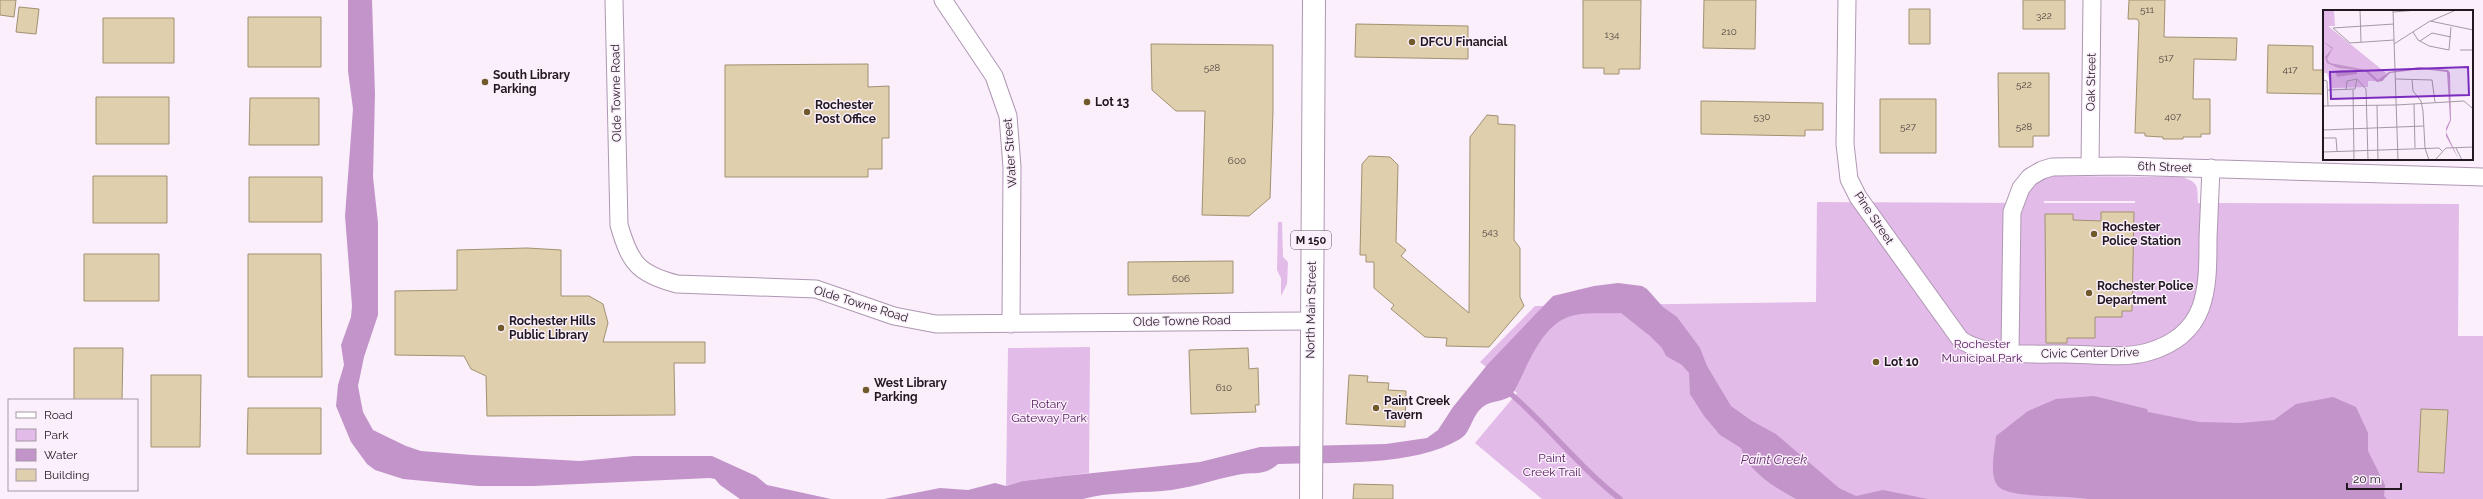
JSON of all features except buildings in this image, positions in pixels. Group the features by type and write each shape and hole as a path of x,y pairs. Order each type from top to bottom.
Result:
{"main road":[{"name":"North Main Street","path":"1311,499 1310,431 1314,0"}],"street":[{"name":"Olde Towne Road","path":"614,0 619,225 629,254 640,268 655,278 677,284 816,288 894,316 929,323 1010,324 1166,320 1311,321"},
{"name":"Water Street","path":"943,0 994,76 1008,116 1012,174 1010,324"},
{"name":"Pine Street","path":"1847,0 1845,144 1850,179 1858,197 1960,339 1980,349 2010,352"},
{"name":"Oak Street","path":"2090,165 2092,0"},
{"name":"6th Street","path":"2010,352 2011,237 2015,199 2030,177 2042,170 2067,165 2090,165 2483,177"},
{"name":"Civic Center Drive","path":"2010,352 2104,354 2147,352 2173,342 2189,329 2203,307 2208,282 2210,168"}],"green space":[{"name":"Rochester Municipal Park","path":"2048,176 2182,177 2192,181 2195,184 2198,193 2198,203 2459,204 2458,336 2483,336 2483,499 1542,499 1475,443 1517,393 1480,362 1535,306 1816,302 1817,202 2022,203 2035,183","holes":["2044,201 2135,201 2135,203 2044,203"]},
{"path":"1278,222 1282,222 1283,257 1288,262 1287,284 1281,296 1281,278 1277,270"},
{"name":"Rotary Gateway Park","path":"1090,347 1089,473 1023,481 1006,486 1008,348"}],"water":[{"path":"348,0 372,0 375,94 373,177 378,223 378,315 364,357 358,386 363,412 373,430 406,446 421,451 472,455 580,461 634,456 712,456 756,476 767,485 831,499 740,499 720,485 715,479 710,478 534,486 478,486 403,479 375,470 367,464 351,442 336,406 338,385 344,365 341,345 351,317 352,306 345,216 353,109 348,71"},
{"name":"Paint Creek","path":"1618,283 1642,286 1647,289 1663,307 1677,317 1700,348 1707,366 1731,406 1752,421 1776,434 1839,488 1856,496 1883,490 1928,499 1796,499 1780,490 1756,472 1745,457 1741,448 1720,435 1704,416 1690,394 1689,373 1682,365 1666,356 1662,348 1650,336 1621,313 1592,313 1575,315 1563,319 1553,327 1544,336 1536,348 1512,395 1506,399 1484,406 1476,414 1464,436 1441,448 1420,454 1397,459 1347,463 1278,464 1268,471 1237,475 1181,488 1162,491 1112,494 1083,499 884,499 940,488 968,490 995,483 1006,486 1023,481 1200,462 1260,447 1386,444 1427,438 1438,430 1453,407 1488,364 1553,296 1594,286"},
{"path":"2094,396 2147,409 2148,412 2199,422 2241,423 2274,420 2296,404 2333,397 2356,407 2368,433 2368,451 2385,485 2384,496 2387,499 2087,499 2024,495 2012,493 1997,485 1993,474 1996,436 2028,411 2056,399"}],"waterway":[{"path":"1512,395 1578,461 1620,499"}],"place":[{"name":"DFCU Financial","path":"1412,42"},
{"name":"South Library Parking","path":"485,82"},
{"name":"Lot 13","path":"1087,102"},
{"name":"Rochester Post Office","path":"807,112"},
{"name":"Rochester Police Station","path":"2094,234"},
{"name":"Rochester Police Department","path":"2089,293"},
{"name":"Rochester Hills Public Library","path":"501,328"},
{"name":"Lot 10","path":"1876,362"},
{"name":"West Library Parking","path":"866,390"},
{"name":"Paint Creek Tavern","path":"1376,408"}],"park label":[{"name":"Paint Creek Trail","path":"1552,465"}]}
